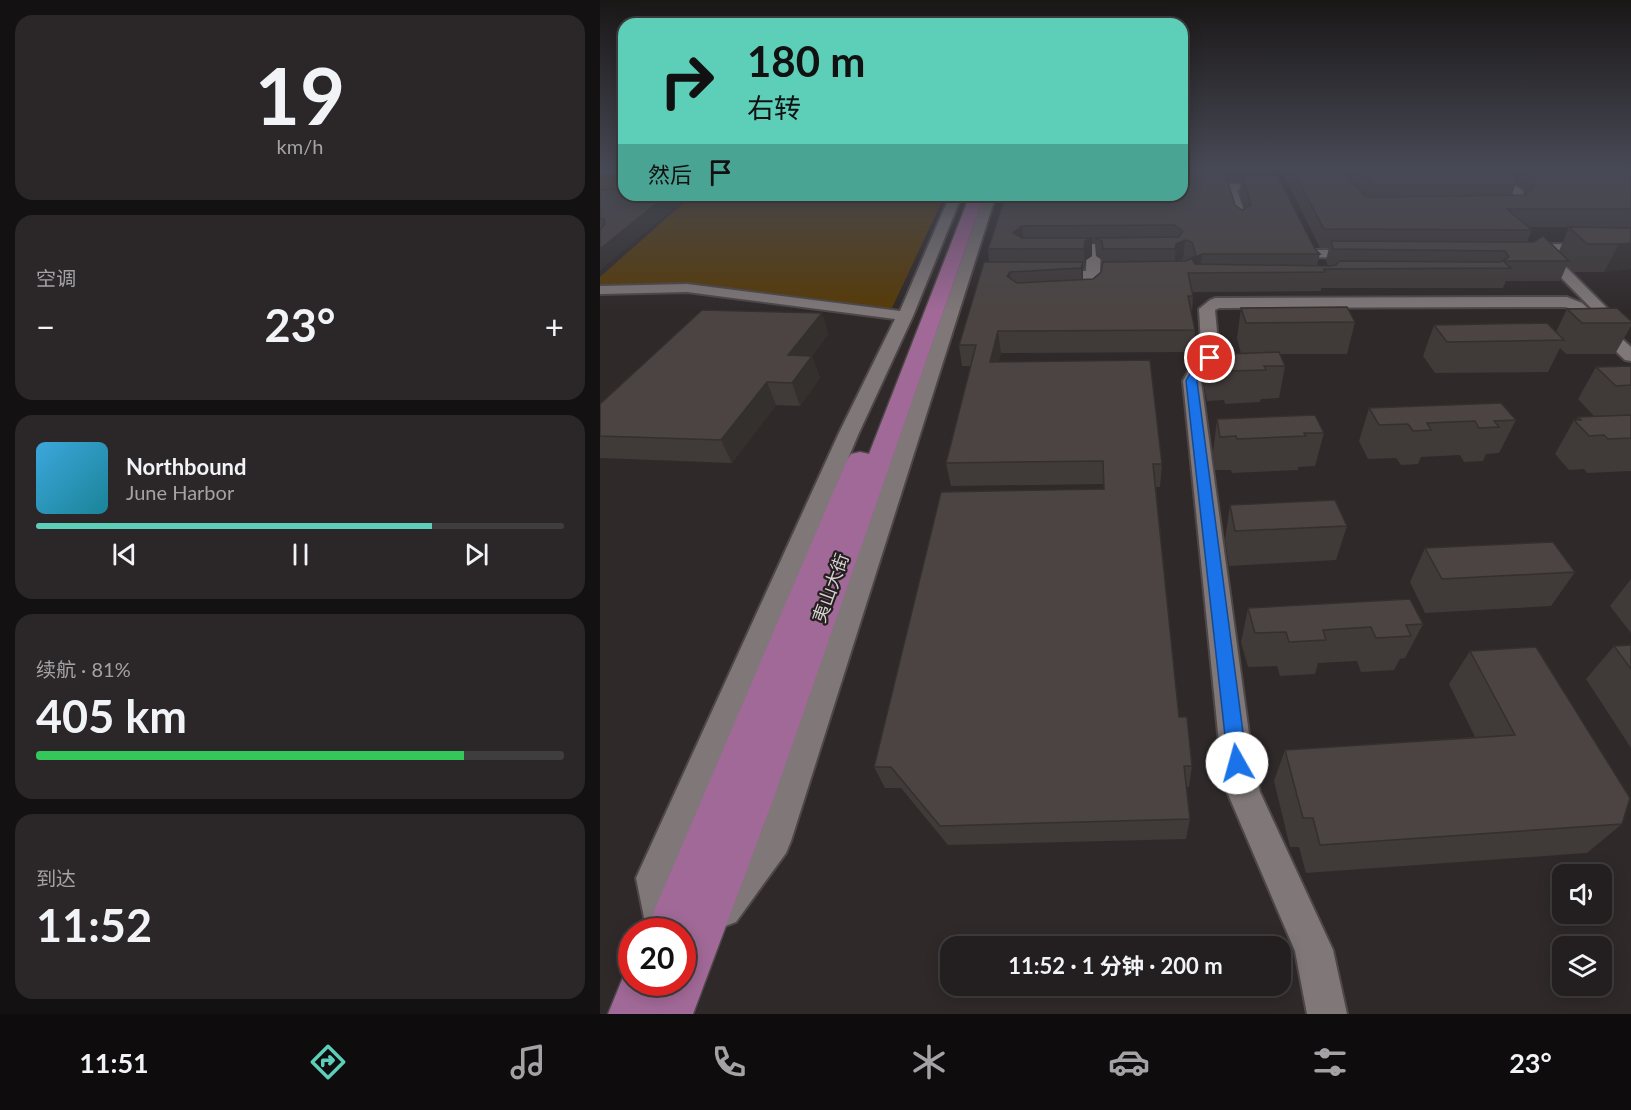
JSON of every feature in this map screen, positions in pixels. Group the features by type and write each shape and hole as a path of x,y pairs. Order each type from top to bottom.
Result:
{"main road":[{"name":"夷山大街","path":"672,918 727,790 958,217"},
{"name":"夷山大街","path":"696,946 963,275 973,217"},
{"path":"632,1014 639,996"},
{"name":"夷山大街","path":"669,1014 676,996"}],"street":[{"path":"663,918 654,878 849,435 905,316 947,217"},
{"path":"963,275 982,217"},
{"path":"1240,217 1241,222"},
{"path":"1306,238 1316,259 1373,254"},
{"path":"1631,249 1547,248 1541,250 1631,339"},
{"path":"1080,296 1093,290 1094,249"},
{"path":"1035,275 1139,274"},
{"path":"600,290 687,288 905,316"},
{"path":"1327,1014 1314,950 1244,794 1237,763 1192,381 1197,370 1211,364 1207,309 1215,303 1567,302 1577,306 1631,356"}],"shaded area":[{"path":"667,217 935,217 891,310 691,284 600,287 600,277"}],"building":[{"path":"639,217 600,249 600,230 605,224 604,219 600,219"},
{"path":"999,217 1299,217 1315,249 1320,254 1202,254 1192,259 1195,264 1330,266 1336,265 1339,261 1500,262 1509,257 1505,251 1333,249 1331,241 1534,242 1543,236 1569,261 1503,261 1511,268 1324,269 1325,272 1188,273 1193,296 1188,296 1195,330 998,331 990,362 1150,360 1162,464 1153,464 1179,717 1187,717 1192,766 1184,766 1190,819 940,826 891,767 874,767 941,492 1104,489 1103,461 946,463 976,345 959,345 984,262 1083,262 1081,268 1010,272 1007,276 1017,283 1093,279 1101,272 1103,262 1186,261 1196,256 1192,242 1185,240 1176,244 1175,249 1103,249 1102,241 1095,238 1179,237 1183,231 1174,225 1022,226 1013,233 1022,238 1092,238 1085,241 1084,249 988,249"},
{"path":"1318,217 1517,217 1532,230 1324,229"},
{"path":"1569,227 1631,228 1631,243 1587,244"},
{"path":"1347,307 1355,322 1246,323 1241,308"},
{"path":"1617,308 1631,323 1582,323 1567,309"},
{"path":"702,310 822,313 788,355 812,356 792,383 767,382 721,440 600,436 600,404"},
{"path":"1547,323 1564,340 1447,342 1434,325"},
{"path":"1279,352 1285,366 1264,366 1266,370 1229,371 1229,368 1211,368 1207,355"},
{"path":"1631,366 1631,385 1616,386 1596,367"},
{"path":"1501,403 1516,420 1494,421 1499,427 1479,428 1475,421 1427,423 1431,430 1413,431 1408,424 1379,425 1369,408"},
{"path":"1315,415 1324,433 1237,439 1236,436 1220,437 1217,419"},
{"path":"1631,415 1631,438 1608,439 1604,435 1589,436 1574,420 1581,420 1578,417"},
{"path":"1335,500 1347,526 1235,531 1230,505"},
{"path":"1553,542 1575,572 1442,579 1425,548"},
{"path":"1410,599 1423,624 1406,625 1411,636 1376,638 1371,627 1323,630 1326,640 1289,642 1286,632 1255,633 1248,608"},
{"path":"1631,645 1631,669 1614,646"},
{"path":"1536,647 1630,798 1622,824 1320,845 1313,818 1303,818 1285,750 1515,735 1470,651"}],"route":[{"path":"1210,358 1211,364 1197,370 1193,374 1192,381 1237,763"}]}
